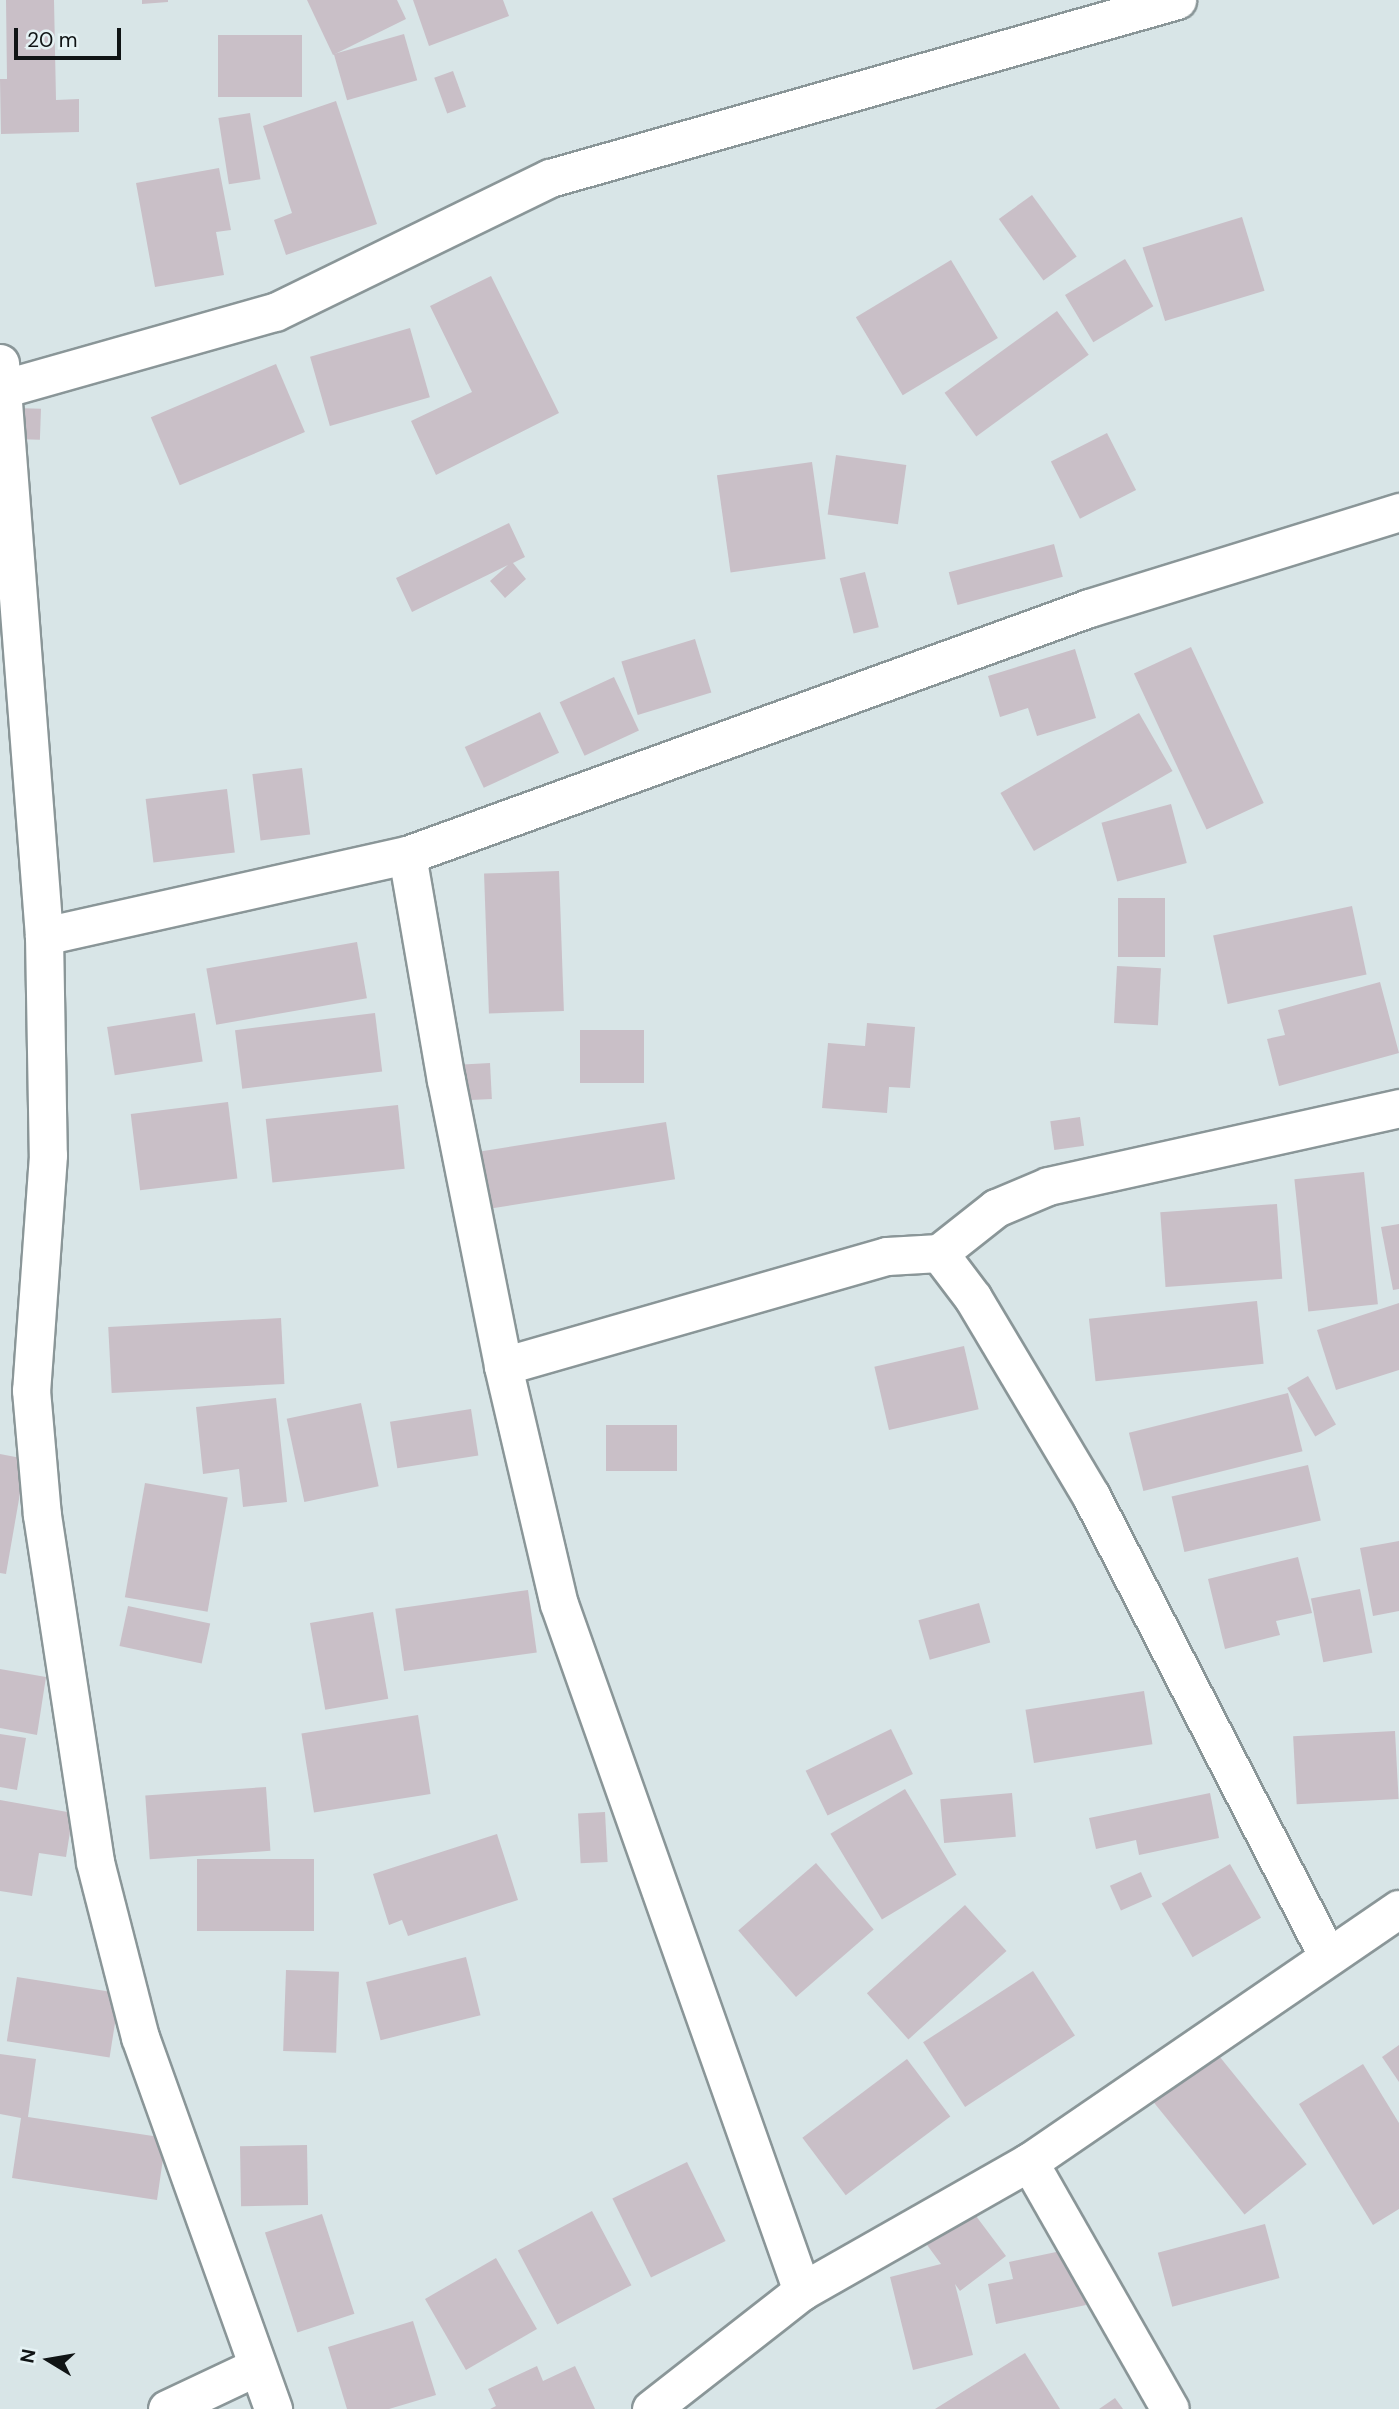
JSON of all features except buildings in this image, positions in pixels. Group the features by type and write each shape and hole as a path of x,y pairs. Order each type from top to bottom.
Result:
{"street":[{"path":"273,2409 140,2037 95,1862 42,1515 16,1391 48,1155 44,936 1,376 275,313 550,178 1177,0"},
{"path":"44,936 407,855 1089,608 1399,512"},
{"path":"407,855 446,1080 503,1366 559,1605 802,2291"},
{"path":"503,1366 887,1256 939,1252 996,1208 1048,1186 1399,1108"},
{"path":"939,1252 973,1298 1091,1496 1328,1957"},
{"path":"651,2409 802,2291 1029,2162 1399,1909"},
{"path":"1029,2162 1170,2409"},
{"path":"167,2409 256,2367"}]}
